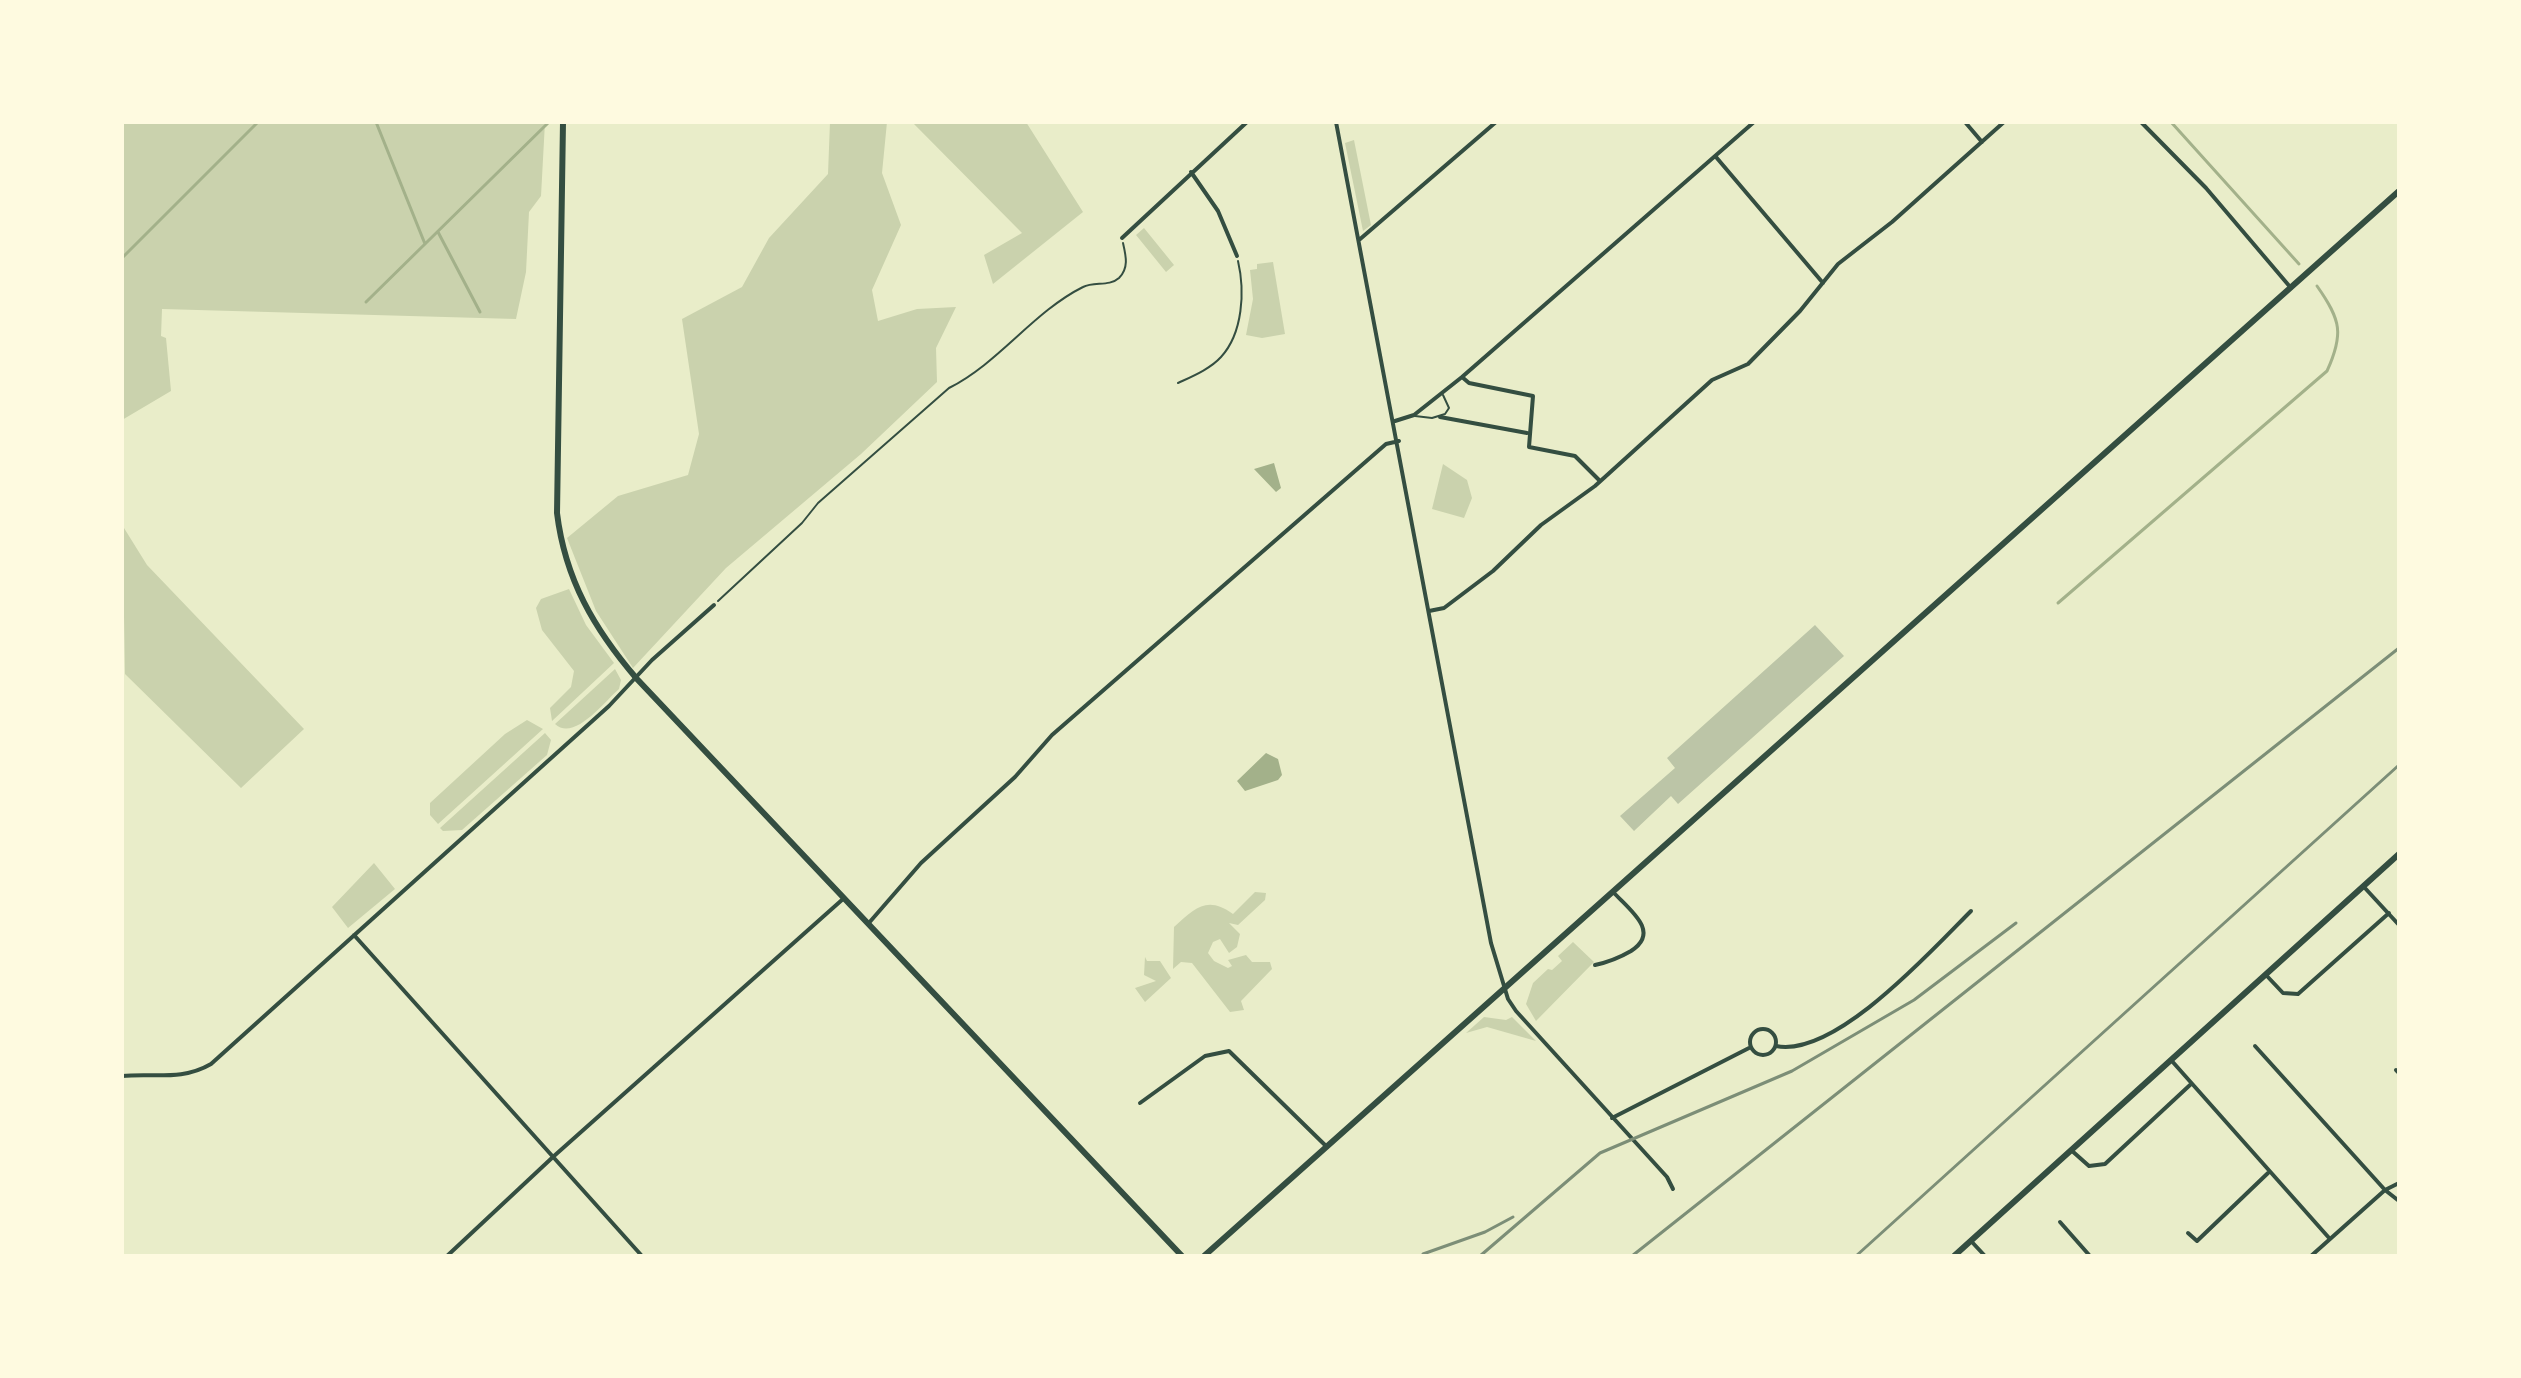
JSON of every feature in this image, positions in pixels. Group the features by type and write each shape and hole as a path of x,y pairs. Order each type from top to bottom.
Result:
{"street":[{"path":"563,122 556,455 560,538 587,614 637,679 1182,1256"},
{"path":"1122,238 1247,122"},
{"path":"1336,122 1399,441 1491,943 1504,988 1516,1011 1667,1177 1673,1189"},
{"path":"1358,241 1496,122"},
{"path":"1395,421 1414,415 1462,377 1754,122"},
{"path":"1965,122 1982,142"},
{"path":"1429,611 1444,608 1470,589 1541,525 1600,481 1712,380 1748,364 1857,247 1892,222 2004,122"},
{"path":"2141,122 2206,188 2291,288"},
{"path":"1715,156 1823,283"},
{"path":"1191,172 1218,211 1237,256"},
{"path":"1204,1256 2399,191"},
{"path":"1462,377 1469,383 1533,396 1527,433 1529,447 1575,456 1600,481"},
{"path":"1440,417 1527,433"},
{"path":"868,924 921,863 1015,777 1052,735 1307,509 1386,444 1399,441"},
{"path":"122,1076 195,1073 211,1064 637,679 652,660 714,605"},
{"path":"1954,1256 2399,854"},
{"path":"2362,885 2399,925"},
{"path":"1595,965 1619,958 1641,944 1645,937 1645,929 1636,916 1613,892"},
{"path":"447,1256 554,1156 844,898"},
{"path":"1776,1046 1798,1048 1817,1041 1872,1005 1971,911"},
{"path":"2265,974 2283,993 2298,994 2389,913"},
{"path":"354,935 642,1256"},
{"path":"1763,1029 1773,1033 1776,1046 1771,1053 1762,1055 1751,1047 1753,1034 1763,1029"},
{"path":"2255,1046 2385,1190 2399,1201"},
{"path":"1612,1118 1751,1047"},
{"path":"1140,1103 1205,1056 1229,1051 1327,1147"},
{"path":"2171,1060 2268,1173 2330,1239"},
{"path":"2071,1150 2089,1166 2105,1164 2190,1085"},
{"path":"2188,1233 2197,1241 2268,1173"},
{"path":"2311,1256 2385,1190 2399,1183"},
{"path":"2057,1232 2062,1224 2090,1256"},
{"path":"1971,1241 1985,1256"}],"lane":[{"path":"1414,415 1440,417 1449,408 1442,393"}],"path":[{"path":"714,605 818,503 949,388 972,375 1068,296 1086,285 1113,282 1121,276 1126,267 1122,238"},
{"path":"1178,383 1215,362 1231,340 1242,294 1237,256"}],"shaded area":[{"path":"122,122 545,122 541,196 529,212 526,272 516,319 162,309 161,336 166,338 171,391 122,420"},
{"path":"830,122 887,122 882,173 901,225 872,290 878,321 917,309 956,307 936,348 937,382 861,454 726,568 633,668 596,611 567,538 618,496 688,475 699,434 682,319 742,287 769,238 828,174"},
{"path":"912,122 1026,122 1083,212 993,284 984,255 1022,233"},
{"path":"1354,140 1371,225 1363,231 1345,143"},
{"path":"1144,228 1174,265 1166,272 1136,235"},
{"path":"1273,262 1285,334 1262,338 1246,335 1253,299 1250,270 1257,269 1257,264"},
{"path":"1274,463 1281,488 1276,492 1254,469"},
{"path":"1443,464 1467,480 1472,498 1464,518 1432,509"},
{"path":"122,502 124,528 147,565 304,729 241,788 125,674"},
{"path":"569,589 586,625 614,663 552,721 550,708 571,687 574,671 542,630 536,608 541,599"},
{"path":"615,669 621,680 619,689 597,711 571,728 555,724"},
{"path":"527,720 543,729 438,824 430,815 430,803 505,734"},
{"path":"545,733 551,740 547,755 462,830 443,831 440,828"},
{"path":"1266,753 1278,759 1282,775 1278,780 1245,791 1237,781"},
{"path":"374,863 395,889 348,928 332,907"},
{"path":"1255,892 1266,893 1265,900 1238,925 1229,923 1240,934 1237,947 1229,953 1220,939 1213,942 1208,953 1214,961 1228,968 1232,966 1228,960 1246,955 1252,962 1270,962 1272,969 1241,1001 1244,1010 1230,1012 1192,963 1181,962 1173,969 1174,927 1202,906 1216,905 1233,914"},
{"path":"1573,942 1594,962 1536,1021 1526,1004 1533,983 1562,961 1558,956"},
{"path":"1145,957 1147,961 1160,961 1171,978 1145,1002 1135,988 1156,981 1144,975"},
{"path":"1484,1017 1506,1020 1512,1017 1536,1041 1487,1027 1466,1033"}],"building":[{"path":"1815,625 1844,656 1678,804 1671,796 1634,831 1620,816 1675,768 1667,758"}],"waterway":[{"path":"122,258 258,122"},
{"path":"376,122 425,244"},
{"path":"366,302 549,122"},
{"path":"2171,122 2299,264"},
{"path":"438,232 480,312"},
{"path":"2058,603 2327,371 2336,347 2337,327 2331,308 2317,286"}],"railway":[{"path":"1632,1256 2399,648"},
{"path":"1856,1256 2399,765"},
{"path":"1480,1256 1600,1153 1792,1071 1914,1000 2016,923"},
{"path":"1423,1254 1485,1232 1513,1217"}]}
